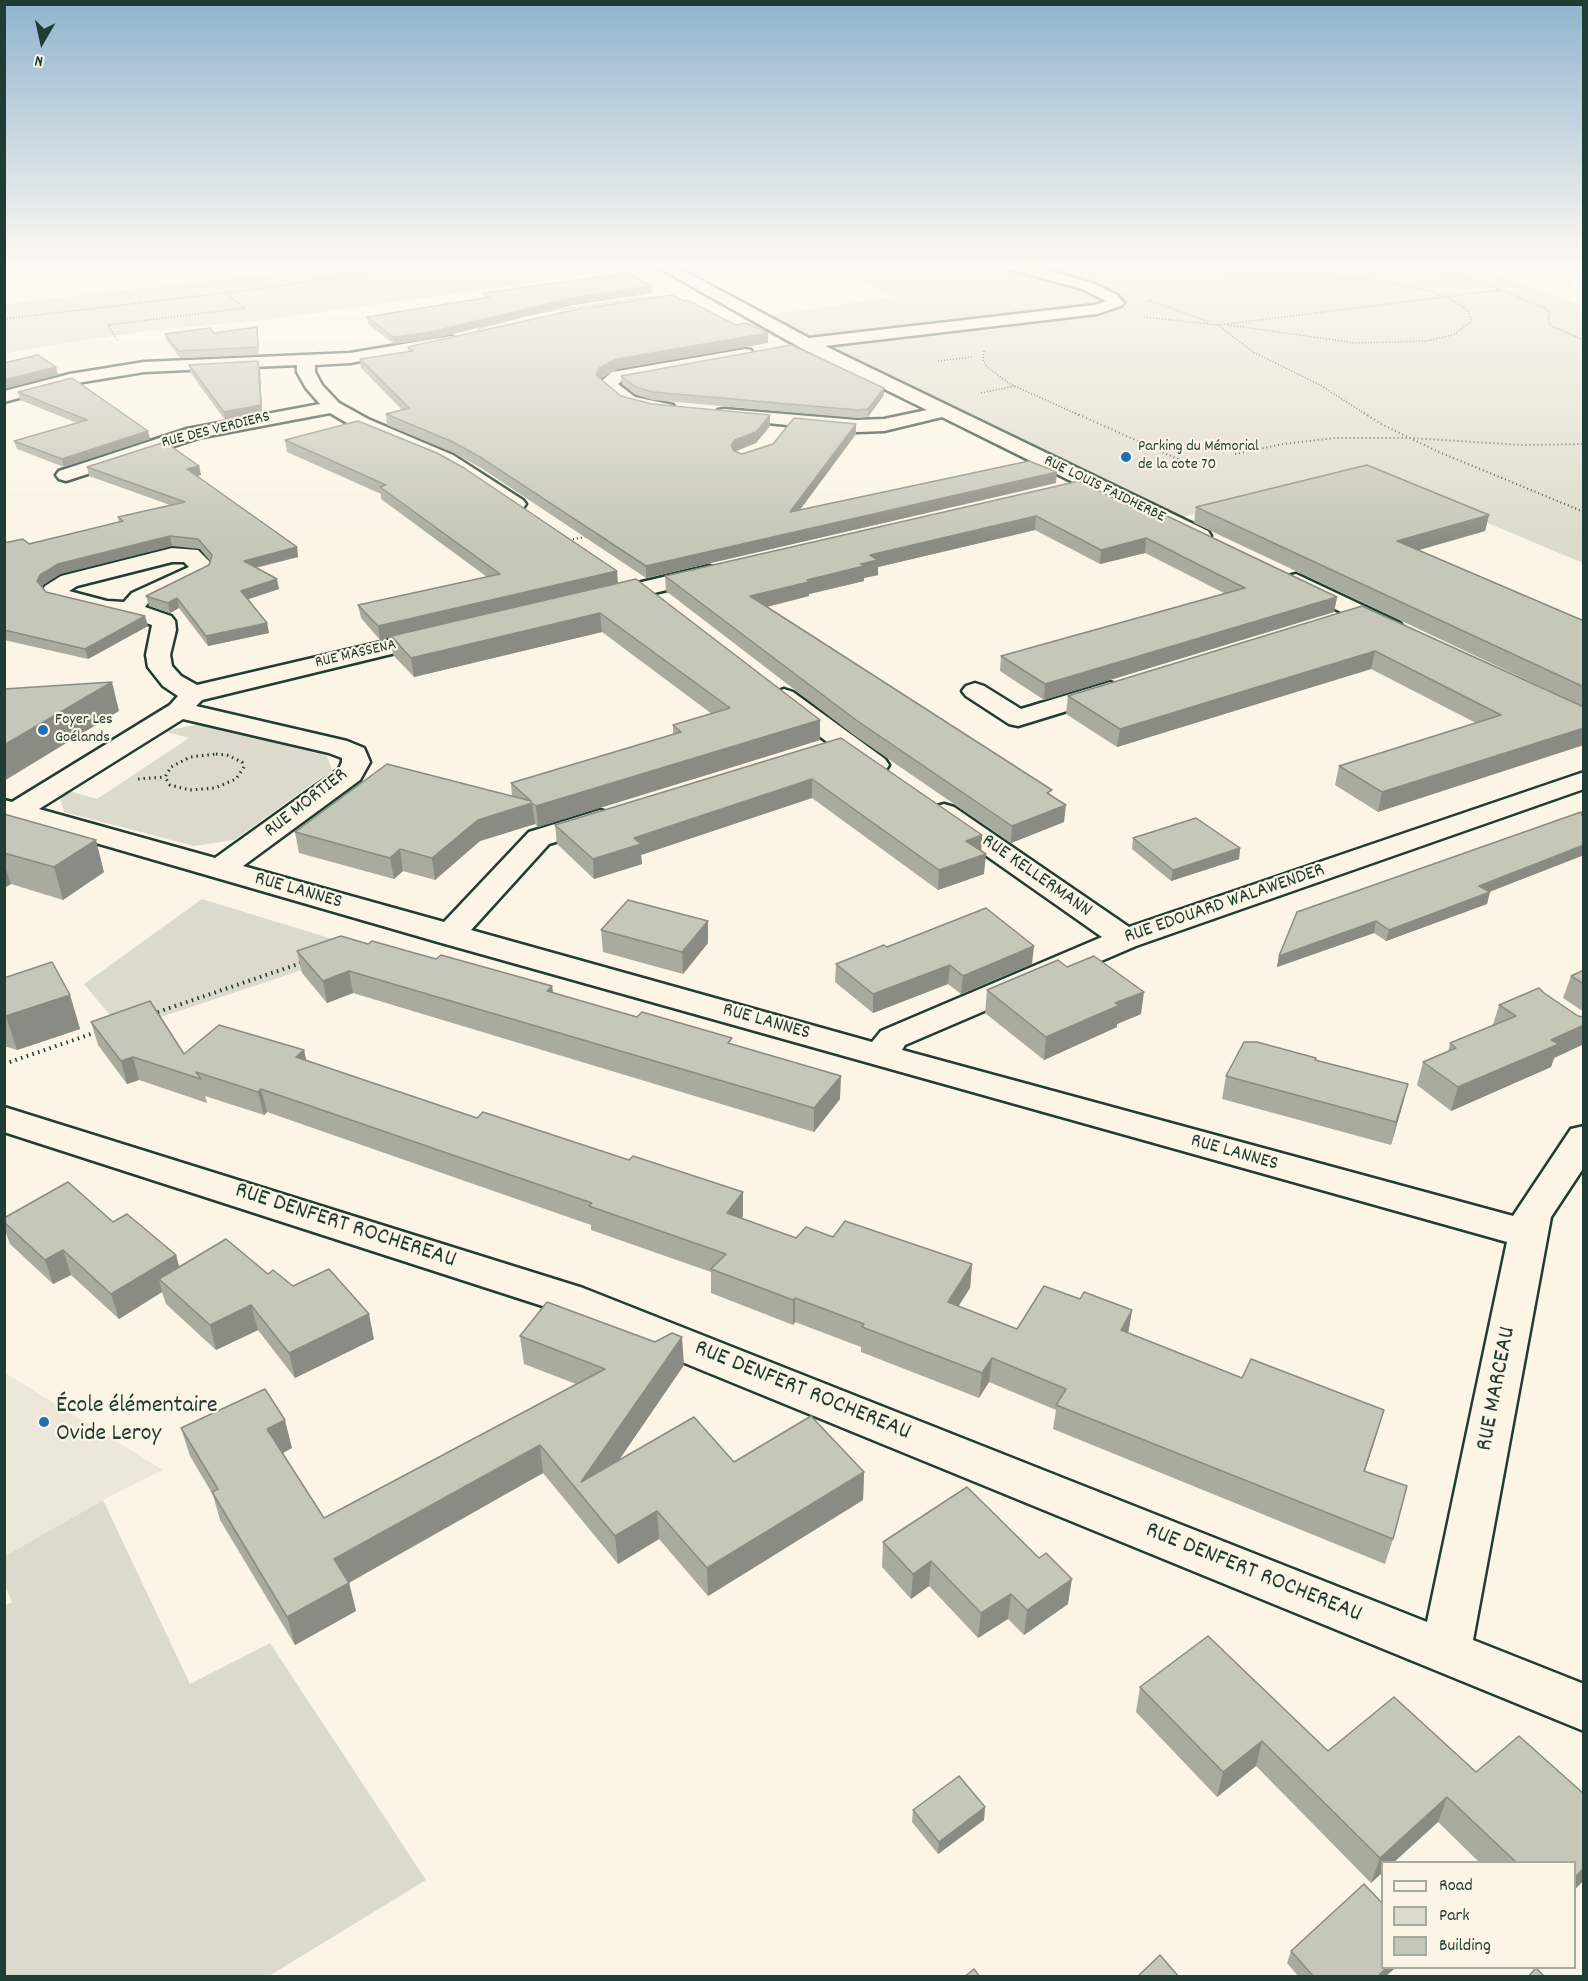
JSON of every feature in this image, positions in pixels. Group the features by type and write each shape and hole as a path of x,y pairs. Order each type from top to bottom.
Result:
{"street":[{"path":"4,397 70,379 136,368 354,357"},
{"path":"687,411 653,408 629,401 607,384 618,376 725,357"},
{"name":"RUE LOUIS FAIDHERBE","path":"837,357 1090,484 1221,546"},
{"path":"306,360 306,372 315,388 333,407 361,423 446,459 531,513"},
{"name":"RUE DES VERDIERS","path":"66,475 194,433 333,407"},
{"path":"709,413 782,427 884,425 946,411"},
{"path":"1061,491 1090,484"},
{"path":"130,610 140,598 191,575 201,569 201,566 190,555 172,555 69,581 53,591 57,595 107,609 130,610 163,621 164,630 158,656 160,667 186,702"},
{"path":"584,602 735,567"},
{"path":"615,570 666,605"},
{"path":"1282,575 1414,638"},
{"path":"1324,624 1361,613"},
{"name":"RUE MASSENA","path":"8,813 186,702 456,632"},
{"path":"760,678 845,744 893,777"},
{"path":"975,690 1018,718 1132,683"},
{"name":"RUE MORTIER","path":"186,702 338,747 354,754 356,762 350,774 219,869"},
{"path":"811,754 845,744"},
{"name":"RUE EDOUARD WALAWENDER","path":"880,1055 893,1038 1125,939 1584,780"},
{"name":"RUE KELLERMANN","path":"922,798 1125,939"},
{"path":"449,935 539,838 630,810"},
{"name":"RUE LANNES","path":"8,813 219,869 1528,1234"},
{"name":"RUE DENFERT ROCHEREAU","path":"4,1119 569,1299 1584,1708"},
{"name":"RUE MARCEAU","path":"1446,1653 1532,1216 1584,1138"}],"path":[{"path":"129,357 136,368"},
{"path":"1264,357 1320,385 1410,438 1584,512"},
{"path":"997,376 1191,465"},
{"path":"1235,454 1283,444 1335,438 1410,438 1503,444 1584,444"},
{"path":"202,754 216,754 236,758 242,762 244,767 236,779 226,784 215,788 190,790 171,785 165,777 171,767 179,762 202,754"},
{"path":"141,1018 311,960"},
{"path":"4,1064 107,1029"}],"shaded area":[{"name":"École élémentaire Ovide Leroy","path":"5,1373 163,1470 103,1500 5,1556"}],"green space":[{"path":"844,357 1583,357 1583,563 1359,469 1169,521"},
{"path":"201,724 327,756 332,770 234,840 194,846 64,812 60,798 69,791 97,799 189,738 164,731"},
{"path":"202,899 365,949 122,1030 84,984"},
{"path":"103,1500 190,1684 270,1643 426,1880 269,1976 5,1976 4,1606 12,1602 5,1586 5,1556"}],"building":[{"path":"28,357 42,357 56,367 4,380 4,363"},
{"path":"626,357 617,359 599,368 596,375 621,396 652,404 770,415 756,432 735,440 731,445 734,451 742,454 773,444 794,418 856,424 790,512 1029,461 1057,472 646,566 480,457 453,442 386,414 409,408 360,359"},
{"path":"723,357 818,357 884,388 868,409 857,410 653,392 636,387 621,376"},
{"path":"258,361 261,405 224,412 189,365"},
{"path":"72,378 148,431 62,459 14,441 87,420 18,392"},
{"path":"358,421 437,453 464,468 617,571 378,626 358,605 500,574 380,487 386,485 285,440"},
{"path":"165,442 199,466 187,469 297,547 244,561 277,579 241,591 267,623 206,636 177,598 168,603 146,596 209,565 212,555 198,539 170,536 58,564 40,575 37,581 46,592 145,616 85,649 4,630 4,543 23,539 29,544 123,521 118,517 185,502 87,467"},
{"path":"1367,465 1489,515 1397,541 1584,621 1584,687 1196,507"},
{"path":"1079,481 1156,519 1167,516 1337,597 1045,684 1001,656 1245,588 1146,538 1101,550 1036,516 870,555 878,560 861,564 864,566 807,580 809,582 750,596 1052,790 1047,793 1066,805 1012,826 856,720 665,576"},
{"path":"636,579 820,720 536,806 532,803 478,820 432,858 400,849 390,858 295,832 387,764 531,801 511,783 681,732 673,725 730,708 600,613 411,658 391,636"},
{"path":"1362,606 1584,707 1584,728 1382,792 1339,766 1501,715 1375,651 1120,729 1068,696"},
{"path":"112,682 4,745 4,689"},
{"path":"841,738 982,835 966,841 986,854 939,870 812,779 634,838 641,844 593,859 555,825"},
{"path":"1581,812 1584,820 1584,845 1479,886 1490,892 1389,930 1376,921 1279,956 1297,912"},
{"path":"4,814 96,840 54,867 4,853"},
{"path":"1196,818 1240,848 1173,870 1133,838"},
{"path":"628,900 708,921 682,952 601,930"},
{"path":"986,908 1034,946 963,976 950,965 873,994 836,964 884,945 887,947"},
{"path":"341,936 368,944 372,941 436,959 441,955 552,986 547,991 637,1017 642,1012 732,1038 728,1043 841,1076 814,1108 349,971 323,981 297,951"},
{"path":"1094,956 1144,992 1115,1003 1120,1005 1046,1037 987,990 1058,960 1067,967"},
{"path":"52,962 70,995 4,1015 4,978"},
{"path":"1584,970 1584,984 1571,976"},
{"path":"1539,988 1578,1016 1584,1017 1584,1025 1551,1040 1559,1044 1458,1087 1423,1062 1456,1048 1450,1043 1516,1016 1499,1005"},
{"path":"150,1001 184,1054 219,1025 304,1050 296,1057 477,1118 483,1112 629,1160 633,1156 743,1192 727,1213 796,1238 806,1227 833,1237 845,1221 972,1264 948,1302 1017,1329 1044,1286 1080,1299 1084,1292 1132,1310 1121,1330 1242,1378 1251,1359 1384,1410 1364,1471 1407,1486 1393,1539 1056,1405 1066,1389 992,1358 982,1373 862,1327 864,1324 711,1269 726,1254 589,1206 592,1203 261,1089 258,1092 196,1072 201,1079 133,1057 121,1061 91,1022"},
{"path":"1244,1042 1257,1042 1408,1084 1396,1122 1226,1076"},
{"path":"68,1182 113,1222 127,1214 176,1255 111,1294 63,1250 45,1260 4,1222 4,1218"},
{"path":"226,1239 268,1274 273,1270 293,1286 329,1269 369,1314 289,1353 251,1305 210,1325 159,1279"},
{"path":"547,1302 655,1342 672,1333 682,1337 581,1482 694,1417 734,1462 811,1416 864,1472 707,1568 657,1511 615,1536 540,1445 334,1559 349,1583 287,1617 212,1492 218,1489 181,1428 265,1389 285,1420 267,1429 324,1518 605,1369 520,1336"},
{"path":"967,1487 1039,1558 1046,1553 1072,1579 1027,1610 1011,1594 981,1613 931,1561 913,1574 883,1542"},
{"path":"1208,1636 1328,1751 1394,1697 1476,1772 1519,1736 1584,1794 1584,1868 1576,1876 1576,1861 1515,1861 1447,1797 1380,1858 1262,1741 1223,1772 1140,1687"},
{"path":"959,1776 985,1807 939,1842 913,1810"},
{"path":"1364,1884 1381,1902 1381,1969 1385,1969 1377,1977 1314,1977 1291,1951"},
{"path":"1160,1955 1179,1977 1137,1977"},
{"path":"974,1969 980,1977 964,1977"},
{"path":"1537,1969 1545,1977 1528,1977"}],"place":[{"name":"Parking du Mémorial de la cote 70","path":"1126,457"},
{"name":"Foyer Les Goélands","path":"43,730"},
{"name":"École élémentaire Ovide Leroy","path":"44,1422"}]}
